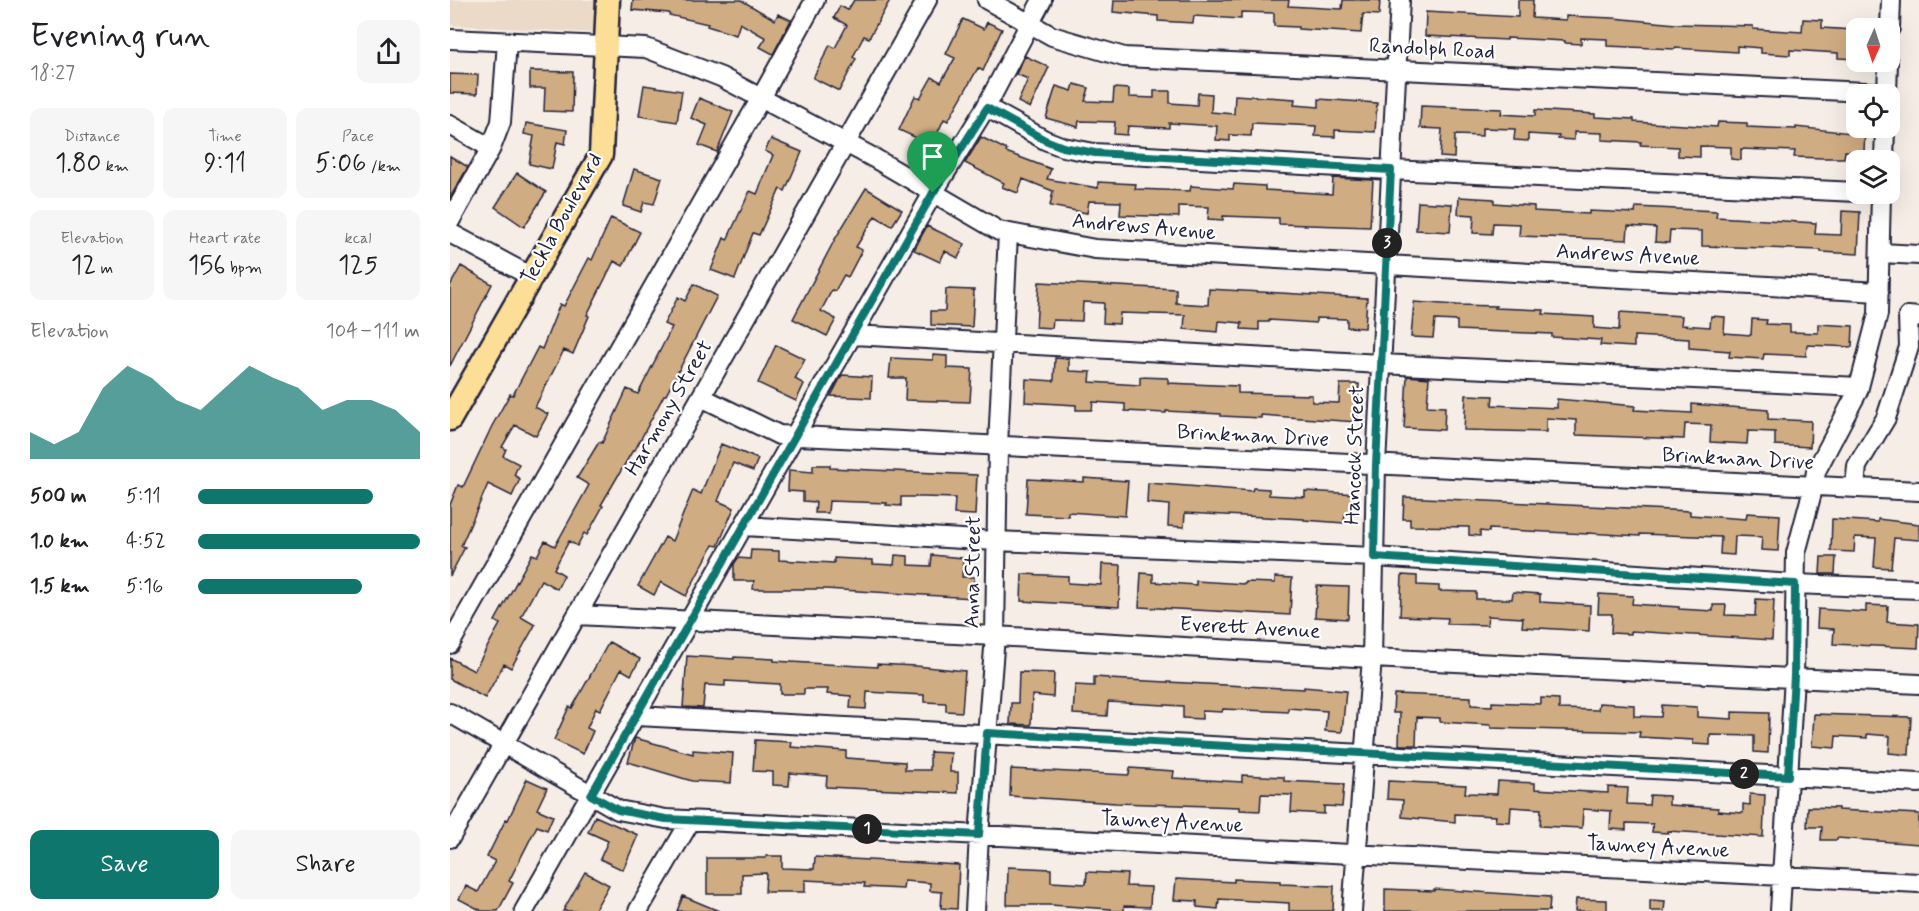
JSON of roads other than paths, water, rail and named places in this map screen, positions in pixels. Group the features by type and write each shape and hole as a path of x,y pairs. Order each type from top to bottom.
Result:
{"main road":[{"name":"Teckla Boulevard","path":"450,419 601,154 608,0"}],"street":[{"name":"Harmony Street","path":"450,838 927,0"},
{"name":"Randolph Road","path":"987,0 1052,36 1124,57 1846,92"},
{"path":"524,911 933,193 987,108 1042,0"},
{"name":"Hancock Street","path":"1352,911 1372,658 1376,465 1400,0"},
{"path":"1890,18 1891,0"},
{"path":"450,644 761,99 811,1"},
{"name":"Andrews Avenue","path":"450,39 646,48 720,77 846,143 999,231 1095,249 1879,291"},
{"path":"450,221 491,148 501,122 507,42"},
{"path":"987,108 1045,140 1063,147 1095,153 1391,170 1846,191"},
{"path":"450,125 491,148"},
{"path":"1780,911 1794,676 1796,553 1816,471 1859,387 1878,314 1882,204"},
{"path":"450,233 532,277"},
{"name":"Anna Street","path":"975,911 995,636 998,446 1008,233"},
{"path":"1881,253 1919,255"},
{"path":"1855,487 1857,466 1886,418 1909,347 1914,316 1878,314"},
{"path":"853,335 1859,387"},
{"name":"Brinkman Drive","path":"701,397 779,435 1919,491"},
{"path":"744,526 996,541 1374,557 1795,584 1919,589"},
{"name":"Everett Avenue","path":"578,615 1372,658 1794,676 1919,684"},
{"name":"Tawney Avenue","path":"450,713 618,810 666,819 1919,883"},
{"path":"637,716 1919,783"},
{"path":"638,911 691,820"}]}
